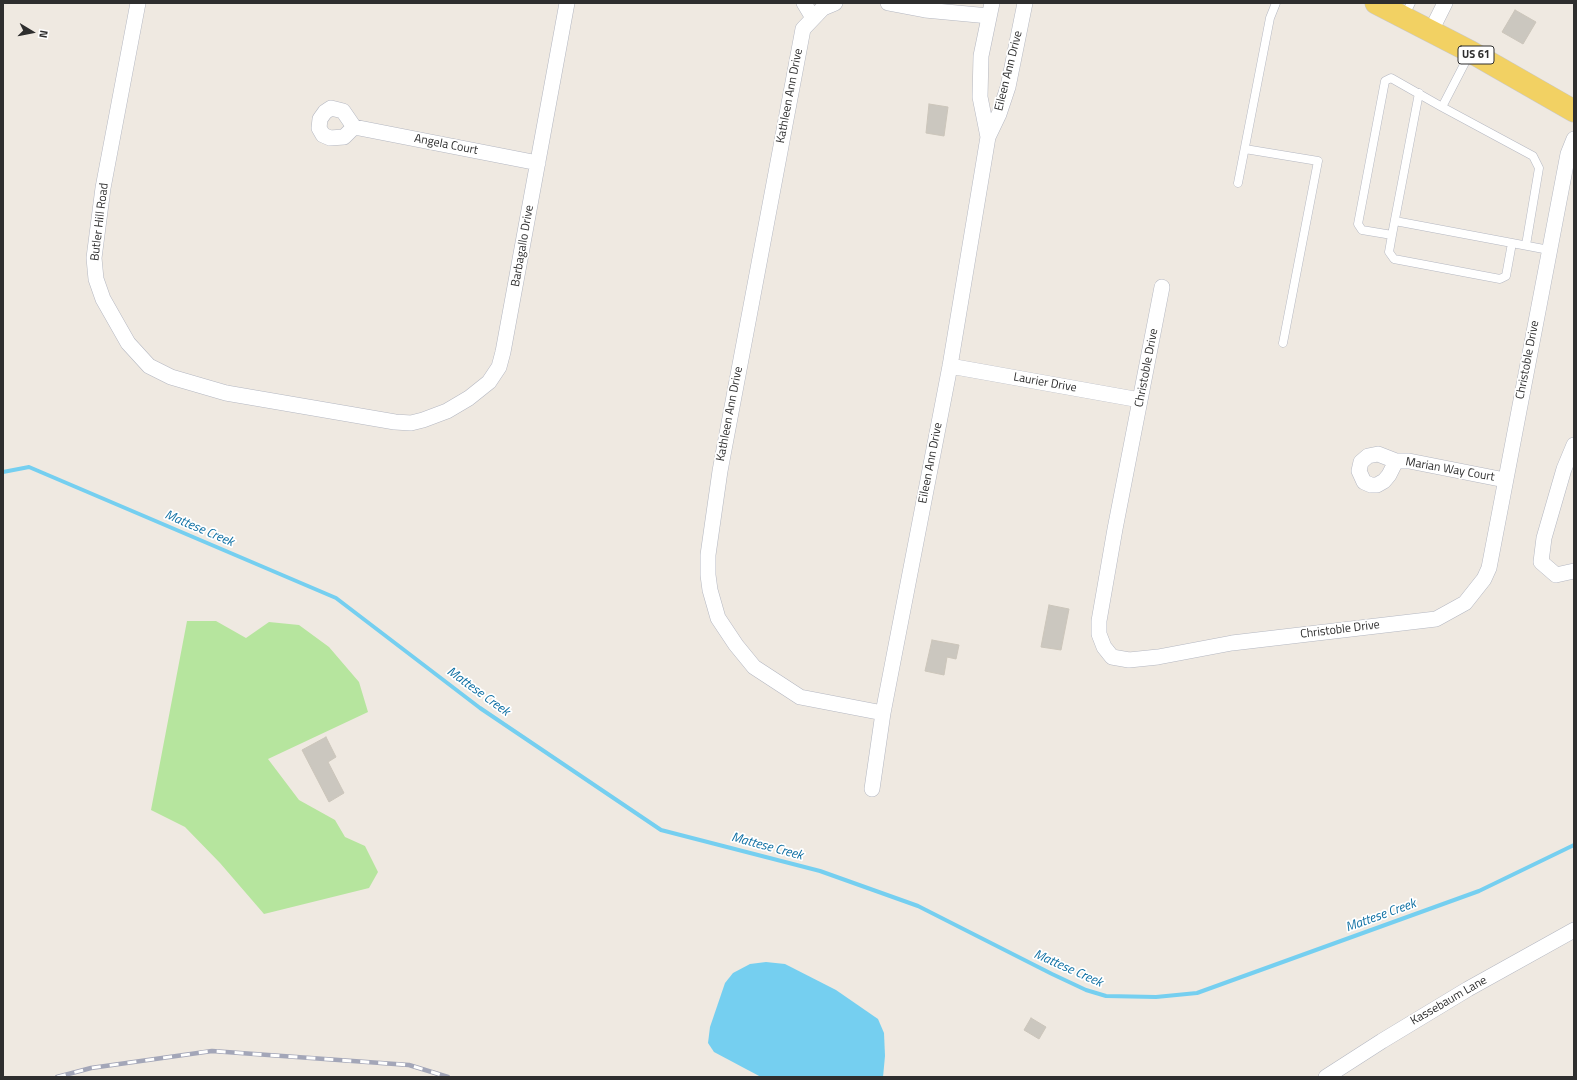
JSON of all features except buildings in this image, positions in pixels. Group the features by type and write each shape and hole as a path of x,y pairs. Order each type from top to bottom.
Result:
{"main road":[{"name":"US 61","path":"1376,3 1407,10 1431,31 1574,111"}],"street":[{"name":"Butler Hill Road","path":"138,3 103,188 94,258 96,279 103,299 128,344 149,366 171,377 226,393 395,422"},
{"name":"Barbagallo Drive","path":"395,422 411,423 447,411 469,398 484,386 499,367 567,3"},
{"path":"804,3 813,18"},
{"name":"Kathleen Ann Drive","path":"835,3 823,8 803,29 720,471 708,555 708,575 710,590 718,618 736,645 754,667 800,697 883,713"},
{"path":"888,3 925,10 990,10"},
{"name":"Eileen Ann Drive","path":"872,789 883,713 950,366 988,137 999,114 1008,87 1025,3"},
{"path":"1431,31 1445,3"},
{"name":"Eileen Ann Drive","path":"988,137 980,98 981,56 990,10"},
{"name":"Angela Court","path":"354,127 538,163"},
{"name":"Christoble Drive","path":"1162,287 1099,621 1099,634 1104,647 1112,657 1129,660 1158,657 1232,643 1436,619 1465,603 1484,579 1489,568 1568,154 1574,139"},
{"name":"Laurier Drive","path":"950,366 1140,400"},
{"path":"1574,445 1564,469 1544,538 1541,562 1556,575 1574,571"},
{"name":"Marian Way Court","path":"1396,462 1410,461 1505,480"},
{"name":"Kassebaum Lane","path":"1326,1077 1461,993 1574,930"}],"lane":[{"path":"1238,183 1270,18 1276,3"},
{"path":"1442,107 1470,52"},
{"path":"1392,235 1362,230 1358,224 1385,81 1392,78 1533,156 1539,168 1526,245"},
{"path":"1419,93 1389,252 1394,259 1500,279 1506,276 1512,243"},
{"path":"1245,149 1318,161 1283,343"},
{"path":"1395,221 1549,250"}],"green space":[{"path":"187,621 216,621 246,638 269,622 299,625 329,647 359,682 368,712 268,759 299,800 335,820 345,837 365,846 378,872 369,888 264,914 220,863 185,827 151,810"}],"water":[{"path":"766,962 785,964 836,990 878,1019 884,1033 885,1056 883,1077 761,1077 714,1052 708,1043 710,1027 725,983 733,973 750,964"}],"waterway":[{"name":"Mattese Creek","path":"3,472 29,467 336,598 480,708 661,830 820,871 918,906 1052,974 1086,990 1106,996 1156,997 1197,993 1479,891 1574,845"}],"railway":[{"path":"57,1077 91,1068 212,1051 409,1065 448,1077"}]}
